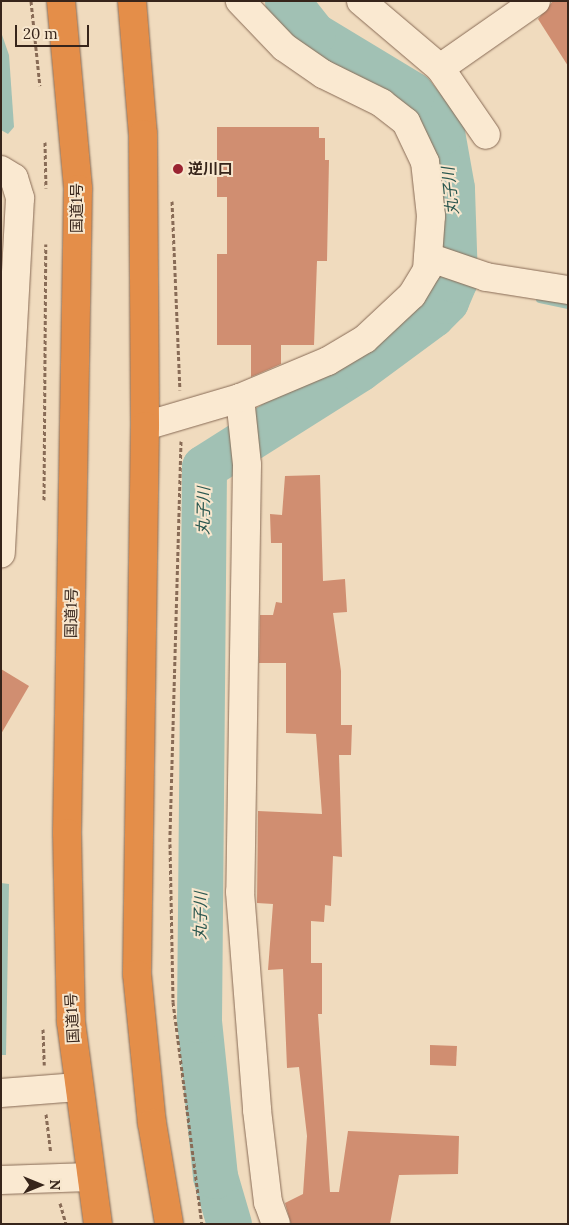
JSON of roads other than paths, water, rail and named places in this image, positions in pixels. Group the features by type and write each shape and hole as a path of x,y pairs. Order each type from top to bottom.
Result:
{"highway":[{"name":"国道1号","path":"60,1 78,189 67,833 71,1022 90,1177 98,1224"},
{"path":"132,1 143,134 145,426 137,974 152,1123 170,1224"}],"street":[{"path":"145,426 181,416 240,404 328,361 366,339 412,295 434,260 426,162 406,122 382,103 323,74 284,46 240,1"},
{"path":"361,1 440,68 486,134"},
{"path":"440,68 536,1"},
{"path":"1,170 14,178 20,198 1,553"},
{"path":"434,260 486,277 568,290"},
{"path":"240,404 246,459 240,892 256,1110 268,1202 276,1224"},
{"path":"1,1093 78,1087"},
{"path":"1,1180 90,1177"}],"waterway":[{"name":"丸子川","path":"229,1224 215,1176 199,1020 204,467 359,369 432,315 446,301 455,280 452,188 442,132 412,94 313,34 287,1"},
{"path":"540,299 568,305"}],"place":[{"name":"逆川口","path":"178,169"}]}
